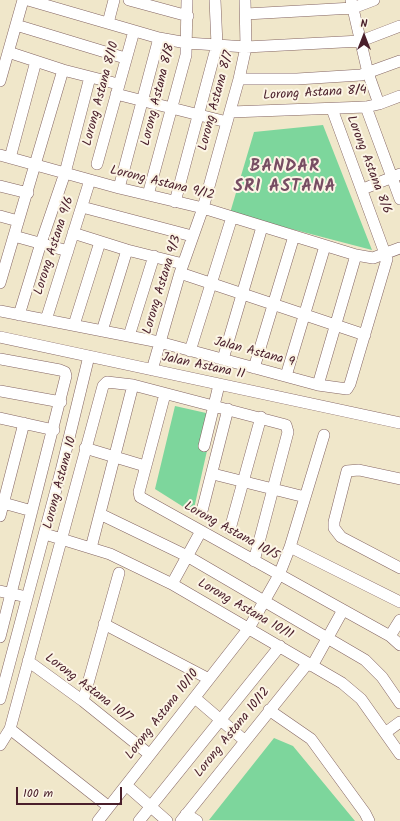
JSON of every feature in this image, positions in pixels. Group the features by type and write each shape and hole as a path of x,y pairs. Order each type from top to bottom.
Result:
{"street":[{"path":"0,81 23,0"},
{"path":"28,0 159,38 187,43 246,47 361,41 400,26"},
{"path":"108,23 114,0"},
{"path":"130,0 188,16"},
{"name":"Lorong Astana 8/8","path":"148,195 170,108 186,55 188,16 187,0"},
{"path":"174,202 217,45 215,0"},
{"name":"Lorong Astana 8/7","path":"203,208 239,79 246,47 245,0"},
{"path":"246,14 352,4 374,0"},
{"path":"352,4 368,73 379,104"},
{"path":"16,25 125,58"},
{"name":"Lorong Astana 8/10","path":"97,164 125,58 134,31"},
{"path":"119,188 144,101 159,38"},
{"path":"8,52 90,78 144,101 198,116 227,122"},
{"path":"5,156 36,61"},
{"path":"239,79 297,79 368,73 400,61"},
{"path":"0,283 18,221 28,193 63,70"},
{"path":"19,315 65,172 90,78"},
{"name":"Lorong Astana 8/4","path":"230,112 366,107 399,100"},
{"path":"366,107 396,176 400,199"},
{"name":"Lorong Astana 8/6","path":"332,109 386,254"},
{"name":"Lorong Astana 9/12","path":"5,156 119,188 203,208 356,255 373,258 386,254"},
{"path":"362,189 396,176"},
{"name":"Lorong Astana 9/6","path":"46,320 90,180"},
{"path":"0,186 28,193"},
{"path":"82,207 192,236"},
{"name":"Lorong Astana 9/3","path":"152,370 181,268 203,208"},
{"path":"0,216 18,221"},
{"path":"190,351 232,217"},
{"path":"223,360 262,227"},
{"path":"73,233 127,250 154,256 211,283 274,303 304,315 365,335"},
{"path":"14,236 68,251"},
{"path":"254,368 294,236"},
{"path":"74,325 100,242"},
{"path":"286,376 325,246"},
{"path":"386,254 400,248"},
{"path":"102,331 127,250"},
{"name":"Jalan Astana 9","path":"0,311 159,342 318,385 347,389 350,384 387,264 386,254"},
{"path":"318,385 356,255"},
{"path":"129,336 154,256"},
{"name":"Jalan Astana 11","path":"0,337 400,423"},
{"path":"0,699 89,356"},
{"path":"0,359 65,372 66,380 0,637"},
{"name":"Lorong Astana 10","path":"0,745 10,729 60,538 103,386 106,382 133,385 261,417 286,425 288,428 273,491"},
{"path":"91,548 133,385"},
{"path":"204,446 219,385"},
{"path":"0,390 61,402"},
{"name":"Lorong Astana 10/5","path":"165,394 145,466 139,492 140,497 397,641"},
{"path":"202,511 213,474 228,409"},
{"path":"230,529 261,417"},
{"path":"0,418 54,430"},
{"path":"0,516 2,503 24,423"},
{"name":"Lorong Astana 10/10","path":"98,821 249,628 264,603 279,575 290,547 324,435"},
{"path":"85,448 145,466"},
{"path":"400,479 359,470 347,471 334,522 334,528 341,537 400,568"},
{"path":"213,474 273,491 305,497"},
{"path":"254,561 273,491"},
{"path":"2,503 32,511"},
{"path":"100,514 187,556 264,603 365,660 374,669 400,703"},
{"path":"172,584 201,531"},
{"name":"Lorong Astana 10/11","path":"44,534 110,554 172,584 310,664 353,691 400,754"},
{"path":"290,547 400,602"},
{"path":"83,701 119,573"},
{"path":"0,591 27,597"},
{"name":"Lorong Astana 10/12","path":"184,818 244,740 310,664 328,639 343,610"},
{"path":"397,641 400,620"},
{"path":"104,624 209,679"},
{"path":"139,821 280,646"},
{"name":"Lorong Astana 10/7","path":"28,661 83,701 149,754"},
{"path":"195,698 244,740"},
{"path":"269,710 311,739 366,813 369,821"},
{"path":"385,733 400,722"},
{"path":"10,729 109,807"},
{"path":"126,785 166,821"},
{"path":"184,818 197,821"}],"green space":[{"path":"323,125 372,250 230,213 254,132"},
{"path":"175,406 215,415 193,513 155,489"},
{"path":"274,738 293,746 355,821 209,820"}],"district":[{"name":"BANDAR SRI ASTANA","path":"285,178"}]}
